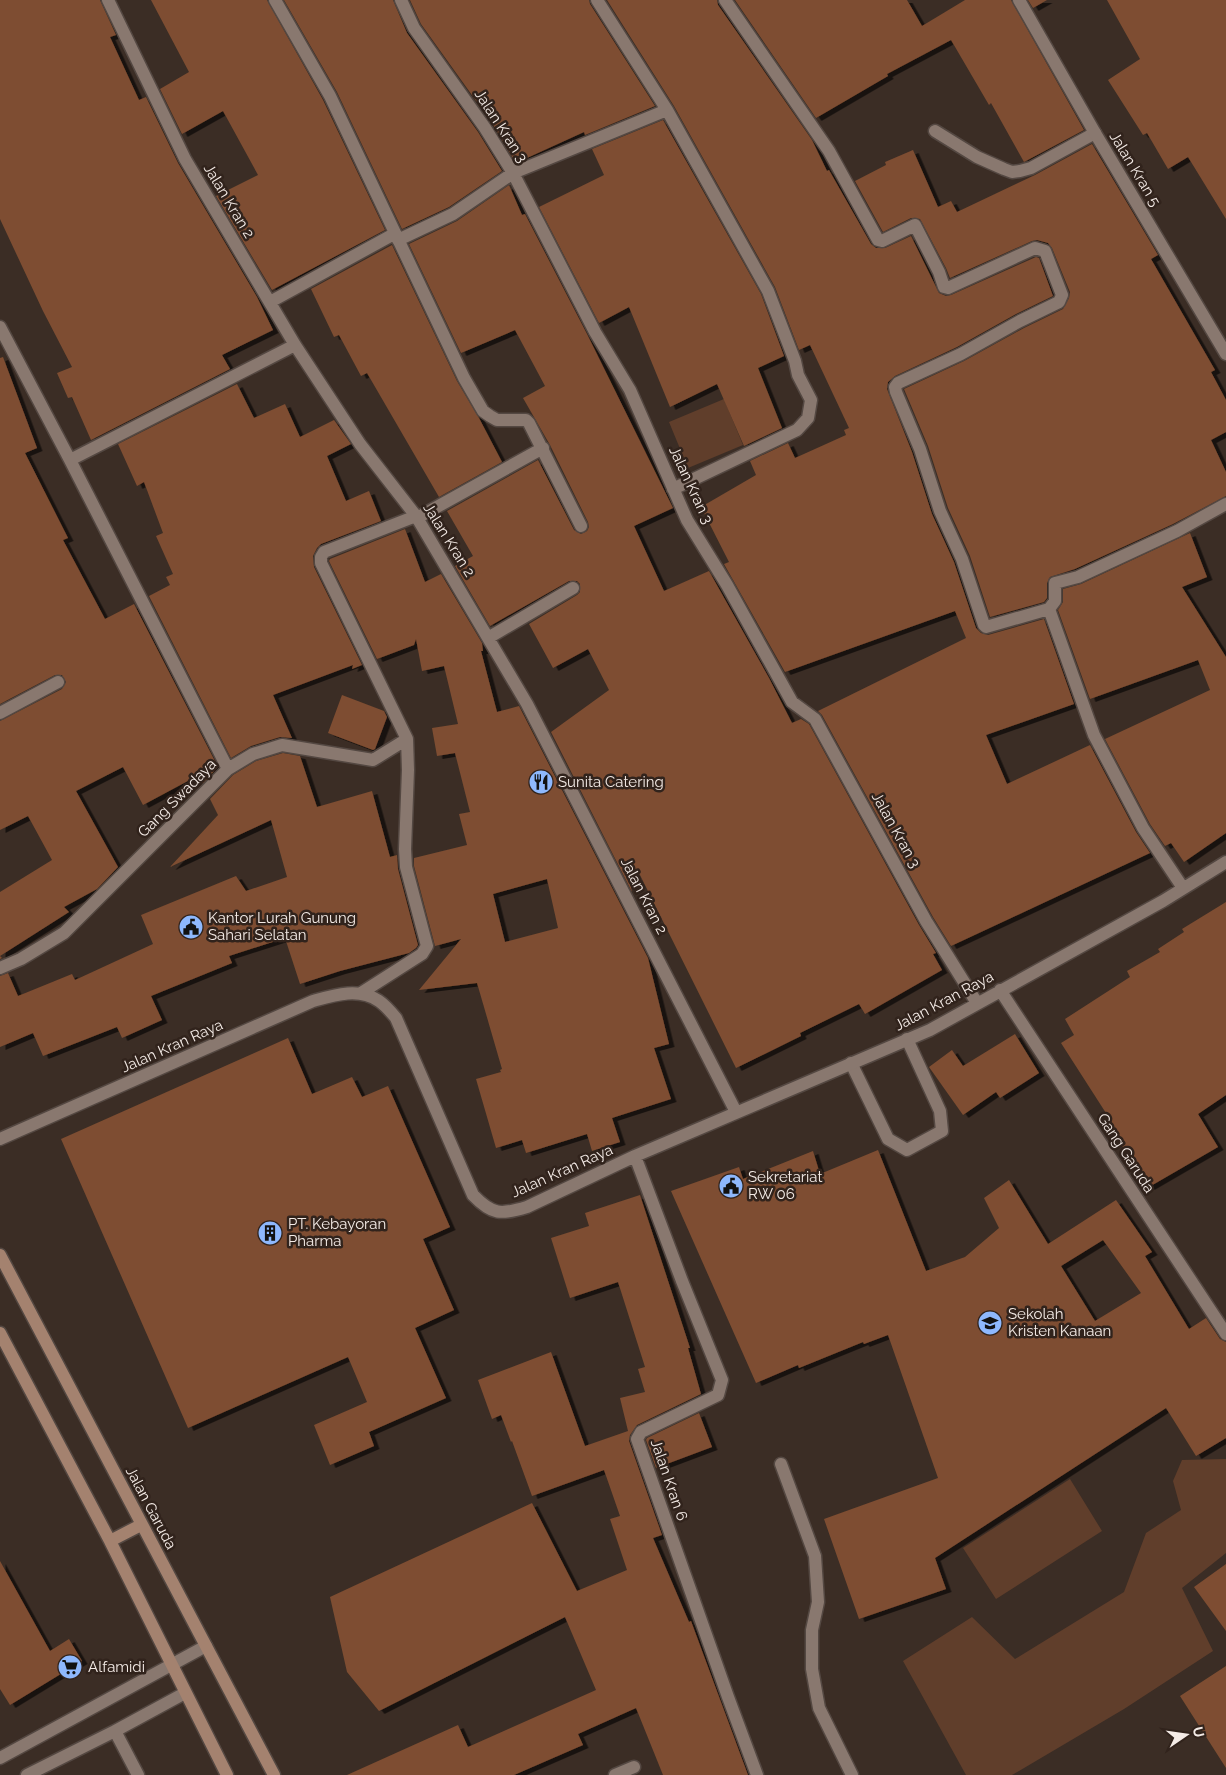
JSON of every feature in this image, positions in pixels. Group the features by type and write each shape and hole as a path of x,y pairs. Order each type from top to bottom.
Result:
{"main road":[{"name":"Jalan Garuda","path":"0,1256 274,1775"},
{"path":"0,1333 110,1541 227,1775"},
{"path":"110,1541 141,1526"}],"street":[{"name":"Jalan Kran 2","path":"108,0 185,159 295,345 360,444 417,517 527,704 736,1112"},
{"path":"275,0 330,96 464,378 483,411 497,420 526,420 529,423 581,526"},
{"name":"Jalan Kran 3","path":"401,0 414,28 485,128 513,173 596,332 630,390 687,520 727,585 792,702 816,719 926,921 977,1003"},
{"path":"597,0 667,110 768,291 795,361 798,375 811,400 808,418 797,430 673,489"},
{"path":"724,0 829,151 878,240 882,241 915,225 939,272 942,284 948,288 1035,248 1044,251 1062,295 1058,302 962,354 898,383 896,387 896,392 920,449 940,511 962,560 984,625 986,627 1050,609 1055,601 1055,583 1078,577 1177,532 1226,504"},
{"name":"Jalan Kran 5","path":"1019,0 1095,133 1226,354"},
{"path":"270,302 396,237 453,214 513,173 667,110"},
{"path":"935,131 978,157 1012,172 1031,168 1095,133"},
{"path":"0,327 228,769"},
{"path":"70,460 295,345"},
{"path":"361,993 422,954 427,946 406,867 407,738 321,563 321,557 324,552 417,517 543,448"},
{"path":"488,638 573,588"},
{"path":"1050,609 1094,735 1143,828 1183,888"},
{"path":"0,713 58,682"},
{"name":"Gang Swadaya","path":"0,968 21,959 64,933 228,769 253,754 282,745 373,760 407,738"},
{"name":"Jalan Kran Raya","path":"0,1139 313,1001 340,993 361,993 379,1000 396,1018 473,1195 486,1208 508,1213 527,1207 635,1156 930,1030 1163,901 1226,862"},
{"name":"Gang Garuda","path":"1000,990 1226,1334"},
{"path":"851,1063 888,1139 907,1150 942,1131 940,1111 907,1040"},
{"name":"Jalan Kran 6","path":"635,1156 722,1380 718,1395 641,1432 637,1439 757,1775"},
{"path":"781,1464 816,1556 818,1602 812,1630 812,1669 819,1708 852,1775"},
{"path":"0,1758 206,1646"},
{"path":"27,1775 185,1693"},
{"path":"115,1730 138,1775"},
{"path":"615,1775 634,1767"}],"shaded area":[{"path":"724,399 743,445 688,468 669,422"},
{"path":"1226,1459 1226,1553 1182,1588 1213,1651 1124,1709 1012,1775 966,1775 903,1661 972,1617 1015,1659 1124,1592 1146,1533 1181,1510 1173,1481 1182,1460"},
{"path":"1070,1479 1102,1531 996,1599 963,1548"}],"building":[{"path":"0,0 100,0 116,35 110,37 139,100 146,97 178,163 257,297 273,330 222,355 230,369 91,440 72,397 68,398 57,373 72,367 43,311 0,219"},
{"path":"151,0 267,0 323,100 385,230 272,290 216,196 258,175 223,111 182,134 160,89 189,72"},
{"path":"284,0 393,0 407,33 478,132 502,171 449,207 402,229 337,92"},
{"path":"410,0 589,0 655,106 585,135 584,132 516,163 492,123 421,24"},
{"path":"607,0 717,0 718,5 812,140 827,171 829,170 871,244 876,248 885,248 911,236 939,293 946,296 951,295 1036,257 1039,258 1053,296 957,347 895,376 888,382 887,389 912,452 932,514 954,562 976,628 981,633 988,635 1044,619 1074,704 986,735 1007,784 1090,745 1136,832 1150,853 951,946 933,917 822,715 818,711 966,638 955,611 785,672 724,564 729,562 701,507 756,475 750,461 788,443 795,458 846,435 844,430 849,428 810,345 799,350 775,287 674,106"},
{"path":"735,0 907,0 922,26 965,0 1011,0 1084,130 1024,162 991,103 989,105 951,40 887,74 888,76 816,118"},
{"path":"1028,0 1047,0 1033,8"},
{"path":"1107,0 1226,0 1226,219 1188,157 1168,169 1147,133 1143,135 1108,80 1140,59"},
{"path":"663,120 761,294 784,356 758,368 782,428 744,446 717,384 670,407 629,307 599,323 539,207 604,175 592,149"},
{"path":"1092,144 1158,255 1151,259 1215,370 1211,372 1226,400 1226,432 1211,440 1226,472 1226,496 1173,524 1075,569 1050,577 1047,583 1047,598 1044,602 990,617 970,556 948,508 928,446 904,389 964,361 1063,309 1070,292 1052,248 1048,243 1037,240 950,278 920,219 911,218 883,232 855,181 886,165 885,162 913,150 938,207 951,201 957,212 1035,175"},
{"path":"509,185 522,215 525,214 587,334 673,508 634,526 664,591 709,571 792,723 801,719 809,724 936,953 933,954 942,970 865,1014 859,1004 800,1033 801,1036 736,1068 637,869 628,872 632,892 551,732 609,690 588,649 553,668 529,624 577,595 580,592 580,584 577,581 569,581 490,626 455,566 473,556 447,511 538,460 574,530 581,534 587,531 589,527 550,445 523,398 545,386 515,330 461,353 409,244 457,221"},
{"path":"392,245 457,381 502,462 439,497 367,373 361,376 339,335 334,337 311,289"},
{"path":"3,357 37,448 25,453 68,538 63,540 105,619 134,604 218,767 203,783 199,775 143,805 123,767 76,791 118,867 97,889 64,907 69,912 0,956 0,892 52,860 28,816 0,830 0,721 62,689 66,682 62,675 55,675 0,704 0,358"},
{"path":"237,384 254,418 285,404 300,437 334,420 351,444 327,456 346,501 369,491 381,521 321,544 313,556 314,567 362,665 352,669 353,665 273,695 292,738 280,737 251,746 231,758 149,596 170,585 166,577 173,574 156,536 163,533 144,482 137,486 118,444"},
{"path":"405,529 425,582 441,574 482,643 483,651 481,651 497,712 519,706 648,958 669,1044 654,1048 671,1099 612,1118 620,1142 592,1151 587,1134 526,1153 522,1140 496,1148 476,1079 501,1072 500,1070 502,1069 477,983 419,990 461,939 435,946 414,866 414,858 467,845 459,814 470,812 455,753 437,756 432,728 458,724 444,666 422,671 416,639 414,645 377,659 329,561","holes":["547,879 558,928 505,942 493,894"]},
{"path":"1190,533 1207,577 1182,587 1226,657 1226,833 1184,862 1171,843 1165,846 1150,824 1105,739 1210,690 1198,660 1090,699 1058,610 1063,602 1063,589 1081,584"},
{"path":"342,695 384,711 387,717 375,749 373,750 328,733"},
{"path":"283,753 300,756 317,807 372,791 390,857 397,855 398,869 418,945 416,948 409,953 340,971 300,984 285,938 229,956 232,963 151,996 162,1020 122,1038 117,1027 43,1056 33,1033 0,1047 0,976 8,973 18,996 72,974 75,980 153,944 141,915 236,876 246,891 287,877 271,820 170,867 218,815 210,799 233,775 256,761"},
{"path":"1226,902 1226,1095 1198,1114 1218,1147 1149,1187 1109,1126 1113,1124 1061,1043 1074,1035 1065,1019 1130,977 1127,971 1160,952 1158,949 1184,932 1182,929"},
{"path":"1015,1034 1039,1073 1000,1098 996,1092 963,1115 929,1067 952,1050 963,1066"},
{"name":"PT. Kebayoran Pharma","path":"288,1038 312,1094 352,1077 362,1097 388,1086 450,1227 423,1239 454,1310 415,1328 446,1398 369,1432 374,1446 330,1465 314,1425 367,1402 348,1357 188,1428 61,1139"},
{"path":"878,1150 926,1271 965,1257 999,1228 984,1198 1009,1180 1048,1244 1116,1200 1152,1252 1145,1256 1189,1329 1206,1318 1220,1339 1226,1342 1226,1438 1196,1456 1166,1408 935,1558 946,1589 859,1619 824,1519 938,1478 888,1335 864,1344 863,1342 799,1368 798,1365 756,1383 671,1191 739,1167 743,1179 813,1151 820,1174","holes":["1103,1240 1141,1293 1095,1321 1061,1266"]},
{"path":"640,1195 690,1348 688,1348 701,1394 637,1425 630,1435 629,1441 662,1535 653,1538 689,1622 691,1621 748,1775 663,1775 636,1708 578,1734 583,1745 514,1775 347,1775 458,1725 468,1747 596,1690 565,1617 379,1711 347,1672 330,1597 532,1503 577,1591 627,1570 610,1519 620,1516 604,1470 532,1496 501,1415 492,1419 478,1380 551,1352 585,1446 628,1431 620,1398 645,1392 638,1369 645,1367 618,1282 570,1298 551,1238 589,1226 585,1213"},
{"path":"699,1413 712,1447 656,1468 646,1440 647,1438"},
{"path":"0,1561 50,1651 69,1639 82,1661 10,1705 0,1689"},
{"path":"1226,1564 1226,1631 1194,1587"},
{"path":"1226,1666 1226,1768 1180,1696"}],"place":[{"name":"Sunita Catering","path":"541,782"},
{"name":"Kantor Lurah Gunung Sahari Selatan","path":"191,927"},
{"name":"Sekretariat RW 06","path":"731,1186"},
{"name":"PT. Kebayoran Pharma","path":"270,1233"},
{"name":"Sekolah Kristen Kanaan","path":"990,1323"},
{"name":"Alfamidi","path":"70,1667"}]}
